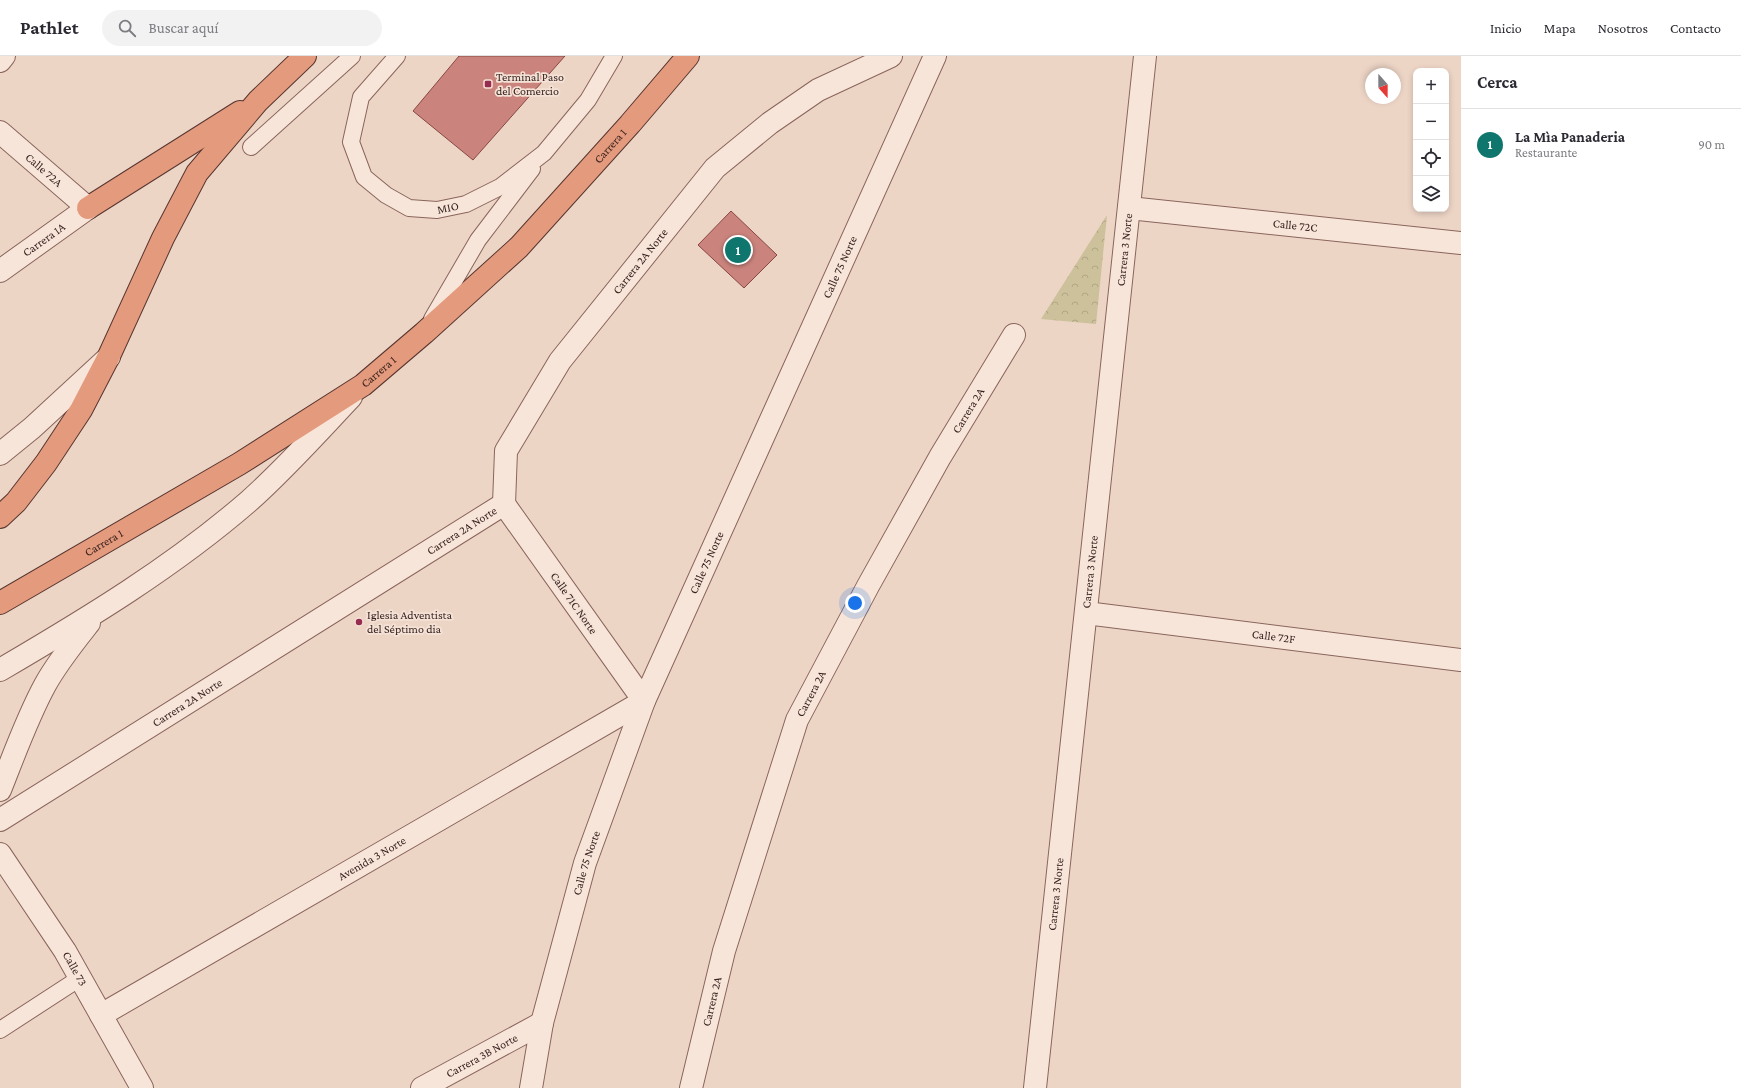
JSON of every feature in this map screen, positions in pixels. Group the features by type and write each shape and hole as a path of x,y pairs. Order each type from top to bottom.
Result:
{"highway":[{"path":"0,518 16,502 62,441 81,410 109,356 163,238 197,173 258,100 305,56"},
{"name":"Carrera 1","path":"0,603 239,464 363,385 424,333 519,247 630,124 688,56"},
{"path":"88,208 258,100"}],"street":[{"path":"0,61 4,56"},
{"name":"Carrera 2A Norte","path":"0,820 504,504 506,451 560,361 715,168 770,123 818,90 892,56"},
{"name":"Calle 75 Norte","path":"531,1088 542,1023 585,863 644,701 936,56"},
{"name":"Carrera 3 Norte","path":"1035,1088 1146,56"},
{"name":"Calle 72A","path":"0,132 88,208"},
{"name":"Carrera 1A","path":"0,270 88,208"},
{"name":"Calle 72C","path":"1129,208 1461,243"},
{"name":"Carrera 2A","path":"691,1088 724,951 796,720 936,464 1014,335"},
{"path":"0,454 32,428 109,356"},
{"path":"0,670 98,612 198,543 248,502 275,477 363,385"},
{"name":"Calle 71C Norte","path":"504,504 644,701"},
{"path":"0,790 45,684 72,644 98,612"},
{"name":"Calle 72F","path":"1086,613 1461,660"},
{"name":"Avenida 3 Norte","path":"101,1015 644,701"},
{"name":"Calle 73","path":"0,854 65,952 142,1088"},
{"name":"Carrera 3B Norte","path":"422,1088 542,1023"}],"lane":[{"path":"251,147 352,56"},
{"name":"MIO","path":"397,56 360,97 351,142 364,177 386,195 409,208 437,210 466,204 500,187 544,153 588,100 614,56"},
{"path":"424,333 478,240 544,153"},
{"path":"0,1030 80,978"}],"green space":[{"path":"1107,215 1096,324 1041,319"}],"building":[{"name":"Terminal Paso del Comercio","path":"459,56 565,56 473,160 413,111"},
{"path":"731,211 777,255 744,288 698,245"}],"place":[{"name":"Terminal Paso del Comercio","path":"488,84"},
{"name":"La Mìa Panaderia","path":"738,250"},
{"name":"Iglesia Adventista del Séptimo dia","path":"359,622"}]}
